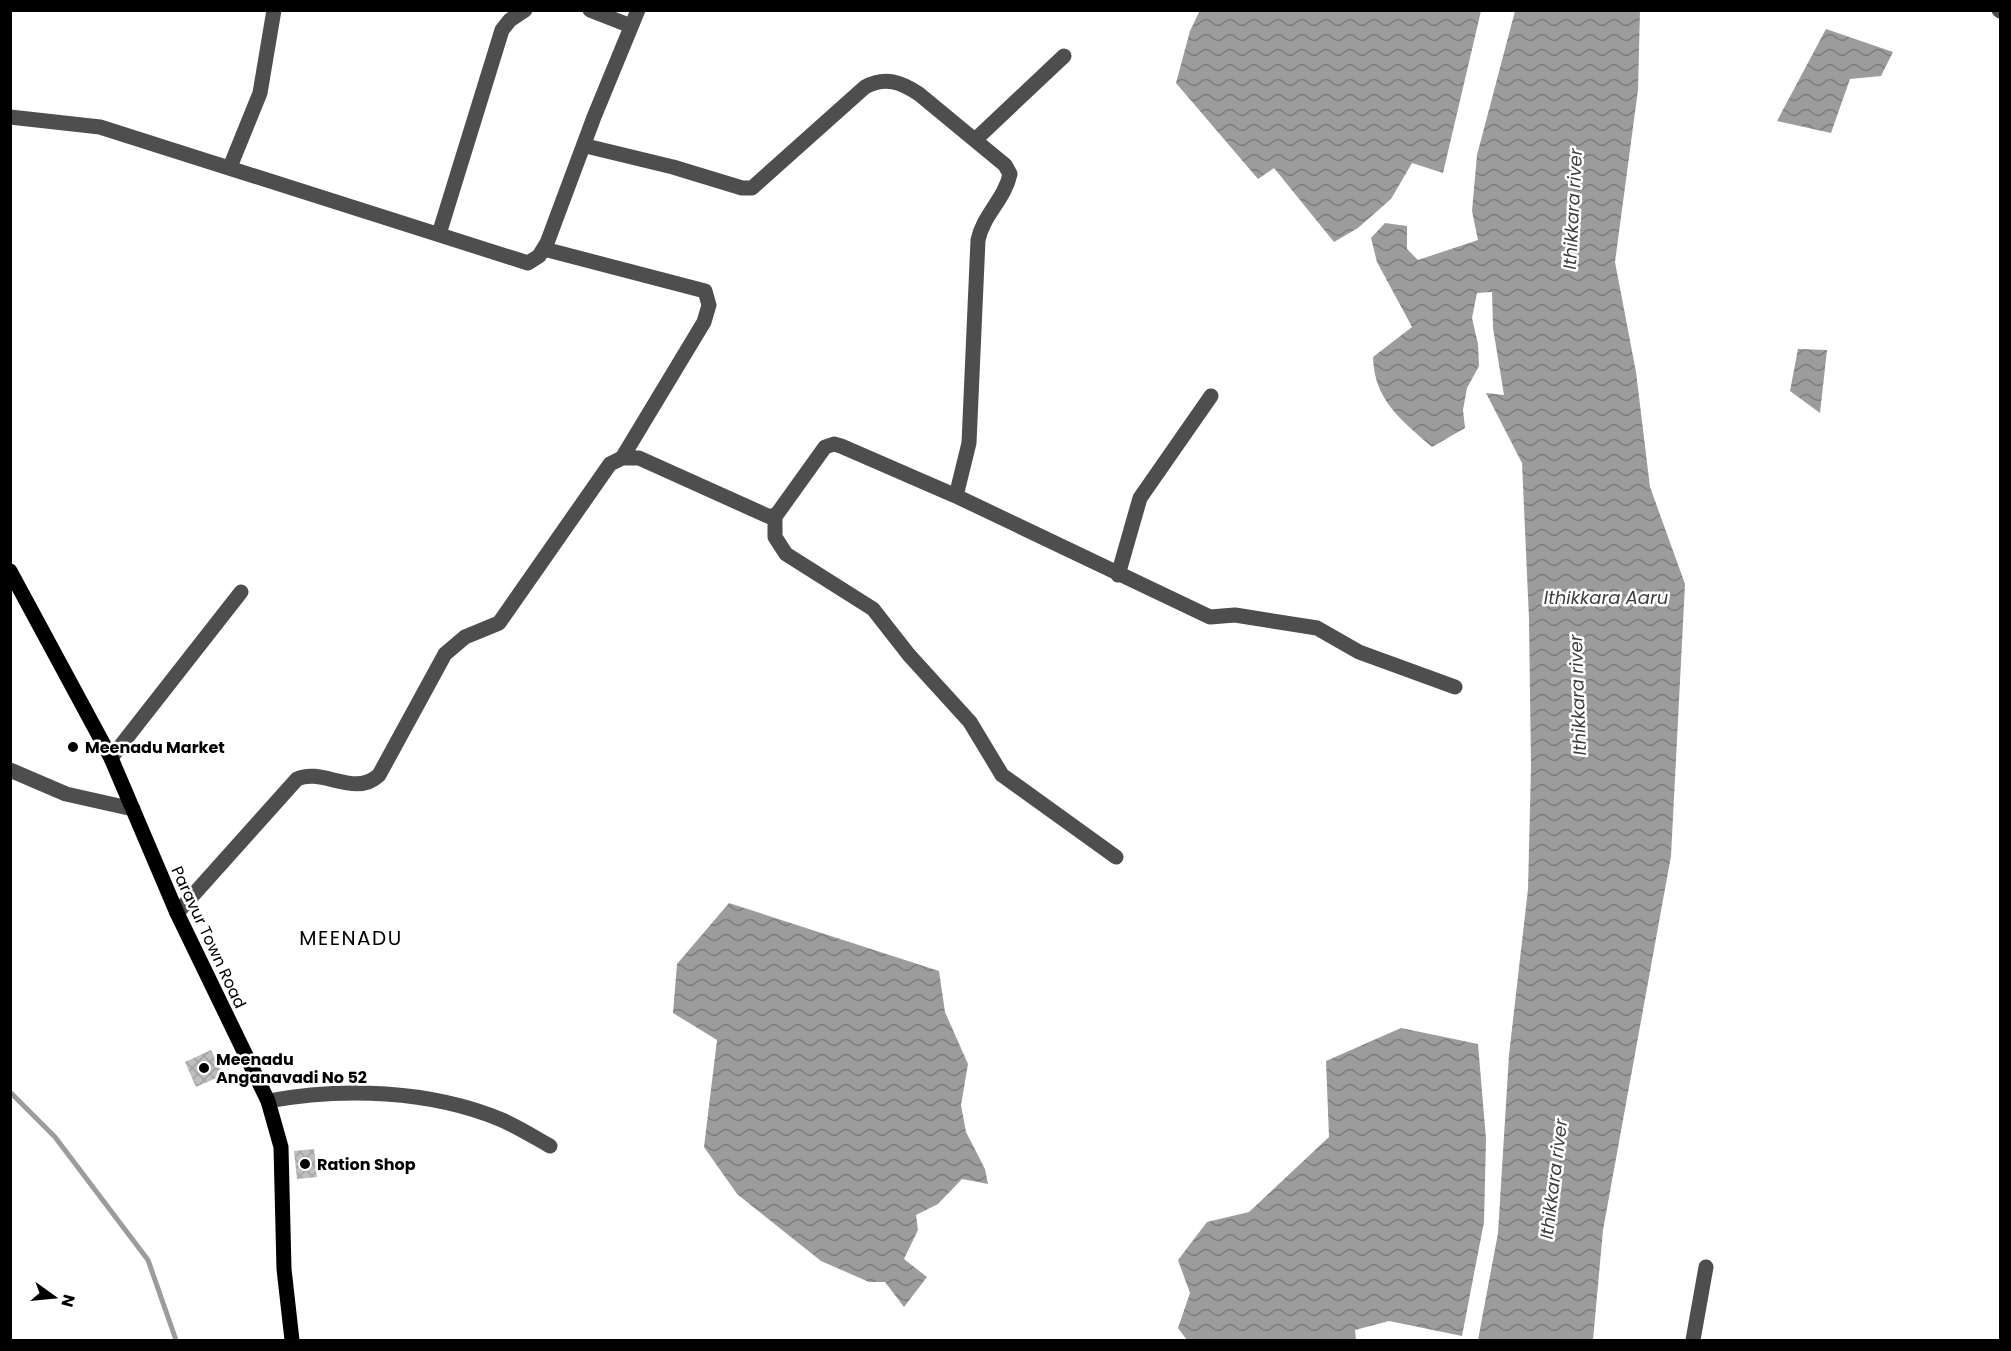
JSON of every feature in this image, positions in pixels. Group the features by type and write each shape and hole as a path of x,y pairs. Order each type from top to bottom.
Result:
{"main road":[{"name":"Paravur Town Road","path":"10,571 111,758 177,914 268,1101 281,1147 284,1269 292,1341"}],"street":[{"path":"230,167 260,93 274,10"},
{"path":"439,234 502,30 510,20 525,10"},
{"path":"590,10 631,26"},
{"path":"10,117 100,127 524,263 536,259 544,249 638,10"},
{"path":"975,140 1064,56"},
{"path":"586,146 673,167 742,188 752,188 865,87 875,81 883,81 903,84 1005,165 1010,174 1007,186 984,220 978,240 969,443 956,496"},
{"path":"544,249 705,291 709,305 704,322 622,458"},
{"path":"1118,575 1140,498 1211,396"},
{"path":"1116,857 1010,784 993,764 970,722 909,655 873,609 782,550 775,537 774,516 819,453 831,444 841,446 956,496 1210,617 1235,615 1326,631 1359,652 1455,687"},
{"path":"177,914 297,778 306,776 361,783 379,775 445,654 465,637 499,623 610,464 622,458 639,458 767,516 774,516"},
{"path":"111,758 241,592"},
{"path":"10,770 66,794 133,809"},
{"path":"268,1101 307,1094 343,1093 428,1100 469,1108 503,1120 550,1146"},
{"path":"1692,1341 1706,1267"}],"water":[{"path":"1200,10 1481,11 1443,173 1412,163 1391,199 1358,228 1334,242 1274,168 1258,179 1176,83 1190,31"},
{"name":"Ithikkara Aaru","path":"1515,11 1640,11 1638,90 1615,262 1636,372 1650,487 1685,584 1671,856 1603,1230 1593,1340 1478,1340 1498,1233 1509,1055 1528,889 1531,766 1529,619 1522,463 1486,393 1504,395 1493,328 1492,292 1477,293 1472,318 1478,344 1479,366 1467,388 1463,410 1465,428 1432,447 1391,408 1378,385 1373,357 1412,327 1377,262 1371,238 1385,223 1407,226 1407,249 1418,260 1478,240 1472,211 1477,155"},
{"path":"1826,29 1893,52 1881,76 1850,79 1831,133 1777,121"},
{"path":"1798,349 1827,350 1820,413 1790,391"},
{"path":"729,903 939,971 945,1012 968,1064 961,1105 966,1132 985,1169 988,1184 962,1179 938,1204 916,1215 918,1230 904,1259 927,1277 904,1307 885,1282 869,1282 821,1261 737,1194 704,1147 717,1040 673,1013 677,964"},
{"path":"1401,1028 1478,1044 1486,1139 1484,1222 1462,1336 1389,1321 1355,1330 1356,1340 1187,1340 1178,1328 1190,1293 1178,1260 1207,1222 1249,1212 1329,1137 1326,1061"}],"building":[{"name":"Meenadu Anganavadi No 52","path":"211,1050 223,1075 196,1087 185,1062"},
{"name":"Ration Shop","path":"314,1149 317,1177 297,1179 294,1151"}],"waterway":[{"path":"10,1092 55,1137 148,1260 176,1340"}],"place":[{"name":"Meenadu Market","path":"73,747"},
{"name":"Meenadu Anganavadi No 52","path":"204,1068"},
{"name":"Ration Shop","path":"305,1164"}],"district":[{"name":"MEENADU","path":"351,938"}],"water label":[{"name":"Ithikkara river","path":"1573,209"},
{"name":"Ithikkara river","path":"1578,695"},
{"name":"Ithikkara river","path":"1554,1179"}]}
